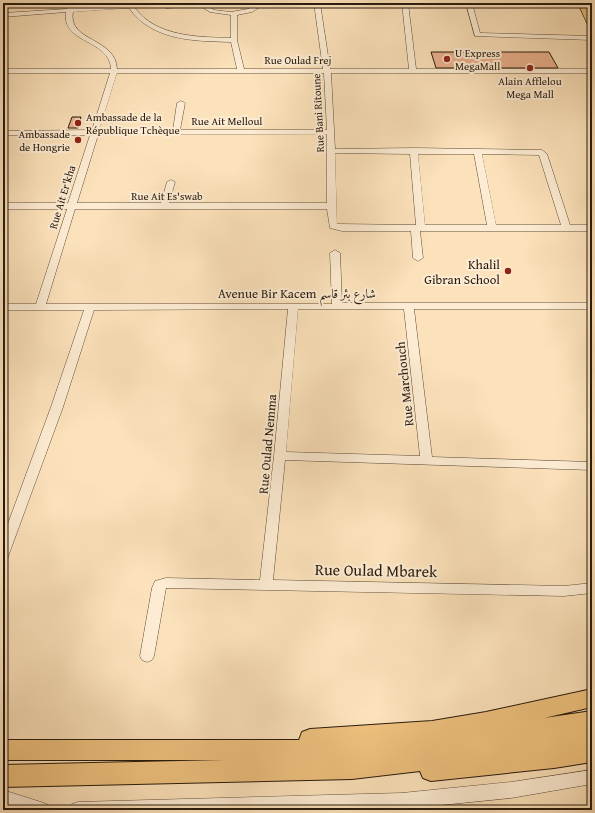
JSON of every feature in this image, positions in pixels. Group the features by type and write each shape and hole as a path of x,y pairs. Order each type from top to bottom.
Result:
{"highway":[{"path":"198,750 227,742 296,740 432,731 486,722 592,698"},
{"path":"3,750 300,750 425,745 592,721"},
{"path":"352,768 472,755 592,735"},
{"path":"3,776 352,768 394,770 457,768 592,752"}],"main road":[{"path":"582,3 592,25"},
{"path":"588,3 592,11"}],"street":[{"path":"3,7 4,3"},
{"path":"71,3 70,22 82,37 110,53 113,58 114,71"},
{"path":"3,15 173,3"},
{"path":"133,6 200,3 210,10 234,13 252,10 263,3"},
{"name":"Rue Bani Ritoune","path":"317,3 327,71 331,132 330,206 332,226 342,228 418,228"},
{"path":"405,3 413,71"},
{"path":"469,3 475,33 480,35 592,38"},
{"path":"133,6 143,22 163,31 200,38 234,40"},
{"path":"234,13 234,40 241,71"},
{"name":"Rue Oulad Frej","path":"3,71 592,71"},
{"name":"Rue Ait Er'kha","path":"40,307 114,71"},
{"path":"176,132 181,104"},
{"name":"Rue Ait Melloul","path":"3,133 331,132"},
{"path":"414,150 418,258"},
{"path":"331,151 532,151 543,154 566,228"},
{"path":"477,151 492,228"},
{"path":"164,207 171,182"},
{"name":"Rue Ait Es'swab","path":"3,206 330,206"},
{"path":"418,228 592,228"},
{"path":"336,253 337,306"},
{"name":"Rue Marchouch","path":"409,306 426,459"},
{"name":"Avenue Bir Kacem شارع بئر قاسم","path":"3,307 592,306"},
{"path":"3,554 57,407 90,307"},
{"name":"Rue Oulad Nemma","path":"266,584 280,456 293,307"},
{"path":"280,456 426,459 592,466"},
{"name":"Rue Oulad Mbarek","path":"146,656 160,585 166,583 564,591 592,588"},
{"path":"78,810 403,805 592,777"},
{"path":"3,798 41,810"}],"building":[{"path":"431,52 549,52 558,68 436,68"},
{"name":"Ambassade de la République Tchèque","path":"72,117 81,117 78,128 68,128"}],"place":[{"name":"U Express MegaMall","path":"447,59"},
{"name":"Alain Afflelou Mega Mall","path":"530,68"},
{"name":"Ambassade de la République Tchèque","path":"78,123"},
{"name":"Ambassade de Hongrie","path":"78,140"},
{"name":"Khalil Gibran School","path":"508,271"}]}
